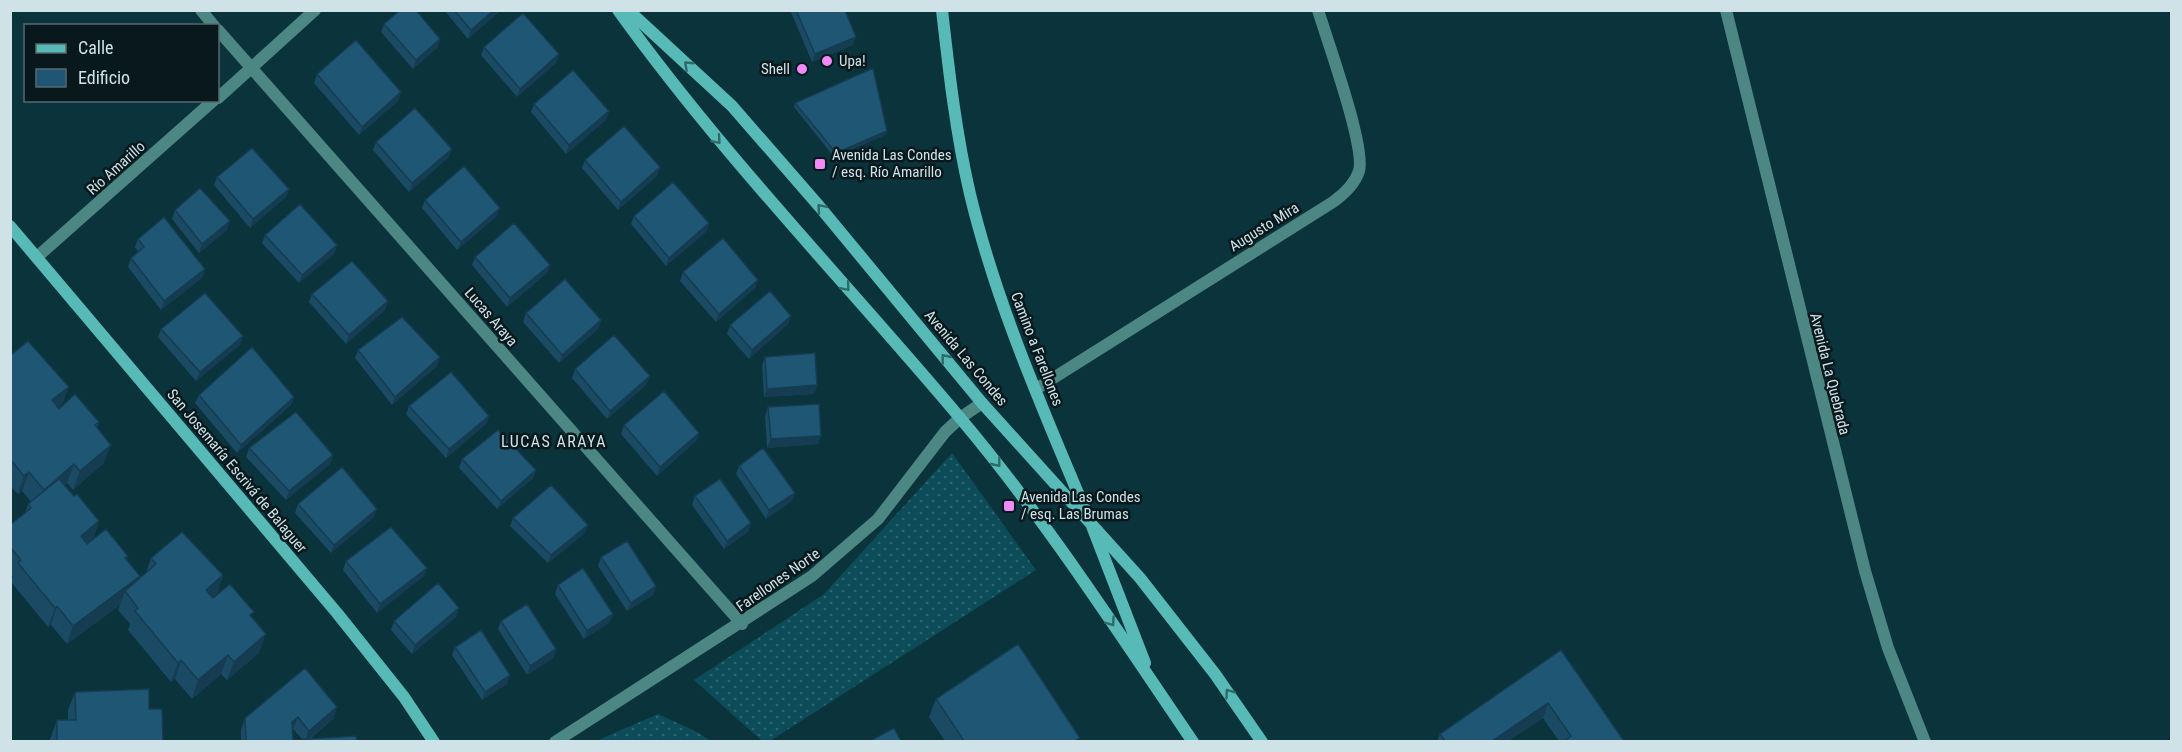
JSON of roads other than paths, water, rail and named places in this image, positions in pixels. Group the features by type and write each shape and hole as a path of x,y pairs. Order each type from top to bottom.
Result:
{"street":[{"path":"201,10 212,24"},
{"name":"Río Amarillo","path":"219,96 315,10"},
{"path":"618,10 657,66 710,132 960,418 1017,488 1193,741"},
{"name":"Avenida Las Condes","path":"628,10 732,106 867,262 982,403 1088,517 1181,628 1262,741"},
{"name":"Camino a Farellones","path":"942,10 958,132 970,195 1017,342 1154,684"},
{"name":"Augusto Mira","path":"1036,389 1333,202 1350,187 1359,171 1359,146 1318,10"},
{"name":"Avenida La Quebrada","path":"1726,10 1810,358 1866,570 1888,648 1925,740"},
{"name":"Lucas Araya","path":"219,31 742,624"},
{"name":"Río Amarillo","path":"37,257 213,102"},
{"name":"San Josemaría Escrivá de Balaguer","path":"10,226 344,621 404,697 434,741"},
{"name":"Farellones Norte","path":"555,741 742,624 812,576 862,534 960,418 982,403"}],"place":[{"name":"Upa!","path":"827,61"},
{"name":"Shell","path":"802,69"},
{"name":"Avenida Las Condes / esq. Río Amarillo","path":"820,164"},
{"name":"Avenida Las Condes / esq. Las Brumas","path":"1009,506"}],"district":[{"name":"LUCAS ARAYA","path":"554,441"}]}
